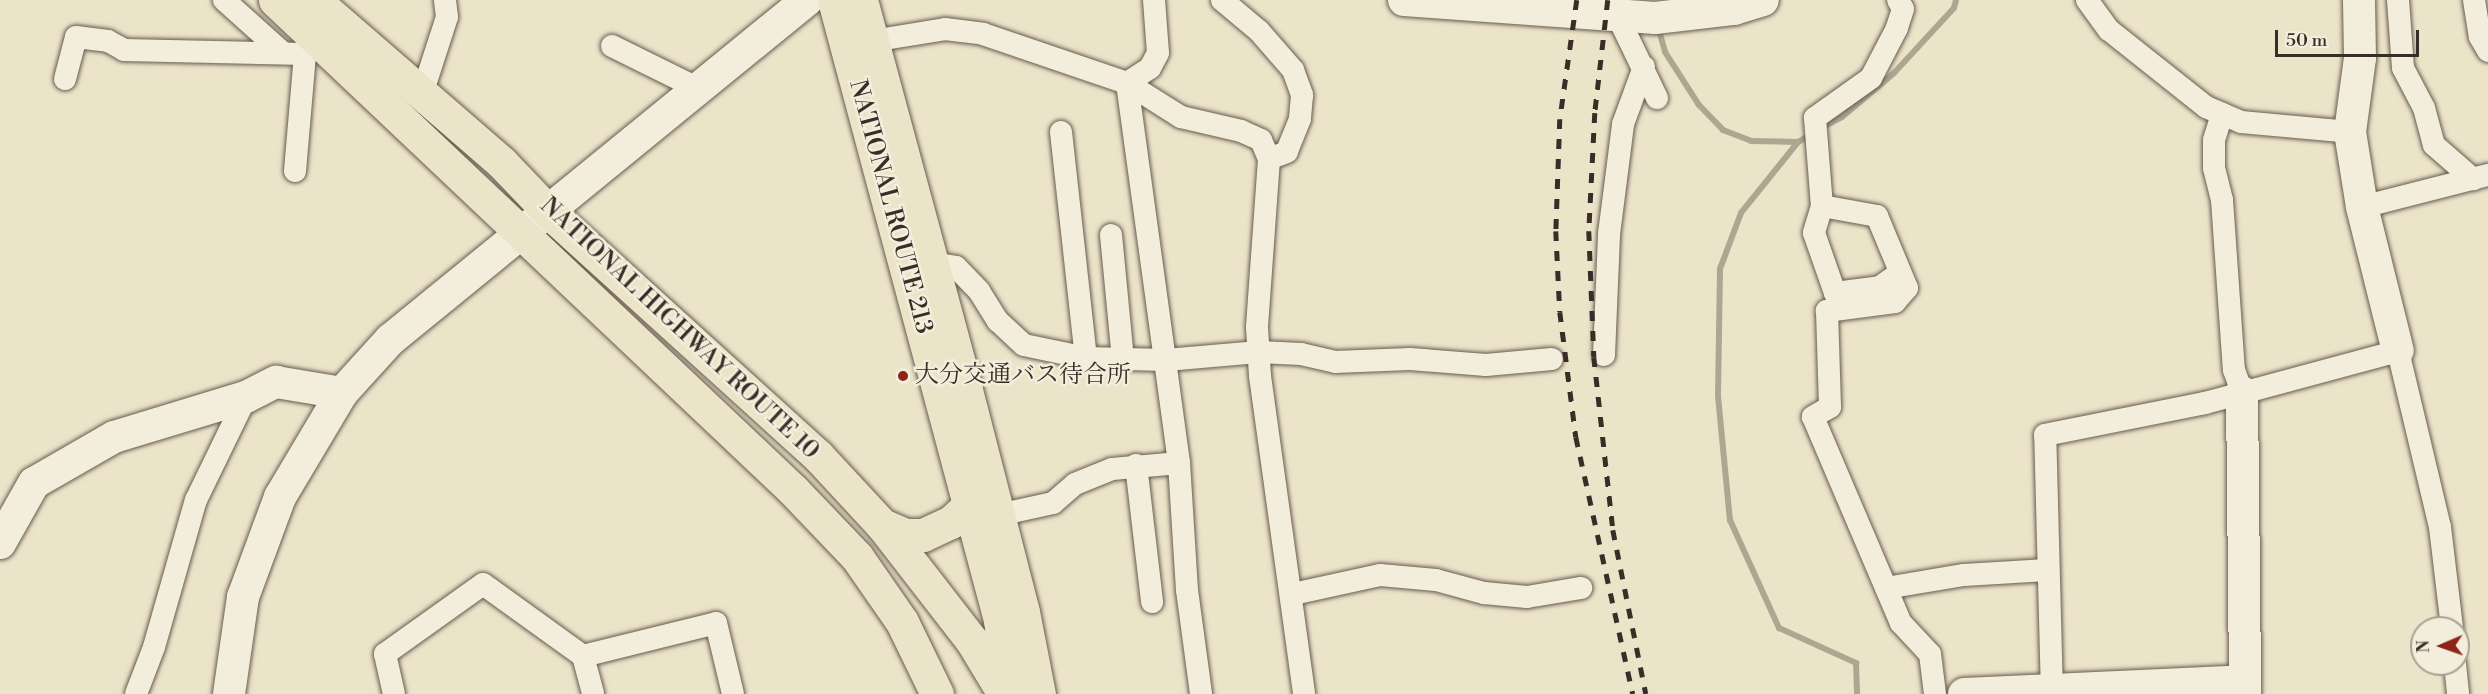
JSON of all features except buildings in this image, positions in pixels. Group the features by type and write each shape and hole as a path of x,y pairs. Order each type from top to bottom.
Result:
{"highway":[{"name":"NATIONAL HIGHWAY ROUTE 10","path":"275,0 300,48 522,234 793,489 857,557 902,622 938,694"},
{"name":"NATIONAL HIGHWAY ROUTE 10","path":"315,0 501,162 549,212 818,456 882,525 972,641 1004,694"},
{"name":"NATIONAL ROUTE 213","path":"834,0 1039,694"},
{"name":"NATIONAL ROUTE 213","path":"861,0 932,263 984,510 1010,694"},
{"path":"882,525 906,535 923,535 984,510"}],"street":[{"path":"224,0 300,48"},
{"path":"422,94 447,17 445,0"},
{"path":"229,694 243,597 280,497 342,393 390,340 807,0"},
{"path":"1127,83 1150,68 1158,53 1154,0"},
{"path":"1222,0 1259,31 1293,70 1302,95 1300,120 1287,152 1269,159"},
{"path":"1404,0 1487,4 1618,17 1654,18 1734,9 1763,0"},
{"path":"1895,276 1880,287 1836,293 1814,233 1822,206 1815,118 1871,78 1897,28 1903,9 1898,0"},
{"path":"2087,0 2109,30 2206,107 2241,122 2350,132"},
{"path":"2359,0 2360,58 2350,132 2362,207 2440,527 2451,616"},
{"path":"2398,0 2403,68 2424,108 2434,146 2480,177"},
{"path":"2474,0 2480,37 2488,51"},
{"path":"1618,17 1657,98"},
{"path":"872,41 945,29 983,34 1127,83 1181,117 1241,131 1261,140 1269,159 1257,327 1260,376 1293,594 1304,694"},
{"path":"65,79 76,37 108,41 124,50 300,48"},
{"path":"612,46 699,89"},
{"path":"296,171 300,48"},
{"path":"1604,355 1609,234 1623,123 1644,67"},
{"path":"1127,83 1179,463 1187,590 1201,694"},
{"path":"1964,694 2245,688 2242,392 2234,370 2222,200 2214,168 2214,140 2222,114"},
{"path":"1061,132 1086,358"},
{"path":"2362,207 2480,177"},
{"path":"1822,206 1877,216 1907,288 1895,302 1827,311 1830,407 1813,417 1901,623 1930,654 1935,694"},
{"path":"1111,235 1123,359"},
{"path":"932,263 956,267 979,291 998,321 1024,345 1086,358 1166,360 1259,352 1301,354 1335,362 1410,359 1486,364 1552,359"},
{"path":"2052,692 2045,435 2205,403 2398,351"},
{"path":"0,543 34,483 69,460 114,437 246,397 276,382 342,393"},
{"path":"136,694 154,647 196,500 246,397"},
{"path":"984,510 1053,503 1075,484 1112,469 1136,465 1179,463"},
{"path":"1136,465 1152,602"},
{"path":"1886,588 1964,575 2047,570"},
{"path":"1293,594 1380,575 1436,580 1484,593 1527,597 1581,588"},
{"path":"394,694 385,654 483,584 583,656 593,694"},
{"path":"583,656 716,623 733,694"},
{"path":"2457,676 2458,694"}],"waterway":[{"path":"1821,128 1842,117 1894,73 1954,8 1956,0"},
{"path":"1658,27 1665,52 1699,105 1723,130 1751,141 1798,142 1810,135"},
{"path":"1798,142 1741,213 1720,269 1718,396 1730,520 1779,628 1856,663 1857,694"}],"railway":[{"path":"1577,0 1560,119 1556,231 1560,312 1576,437 1633,694"},
{"path":"1608,0 1595,113 1589,231 1594,357 1613,530 1646,694"}],"place":[{"name":"大分交通バス待合所","path":"903,376"}]}
